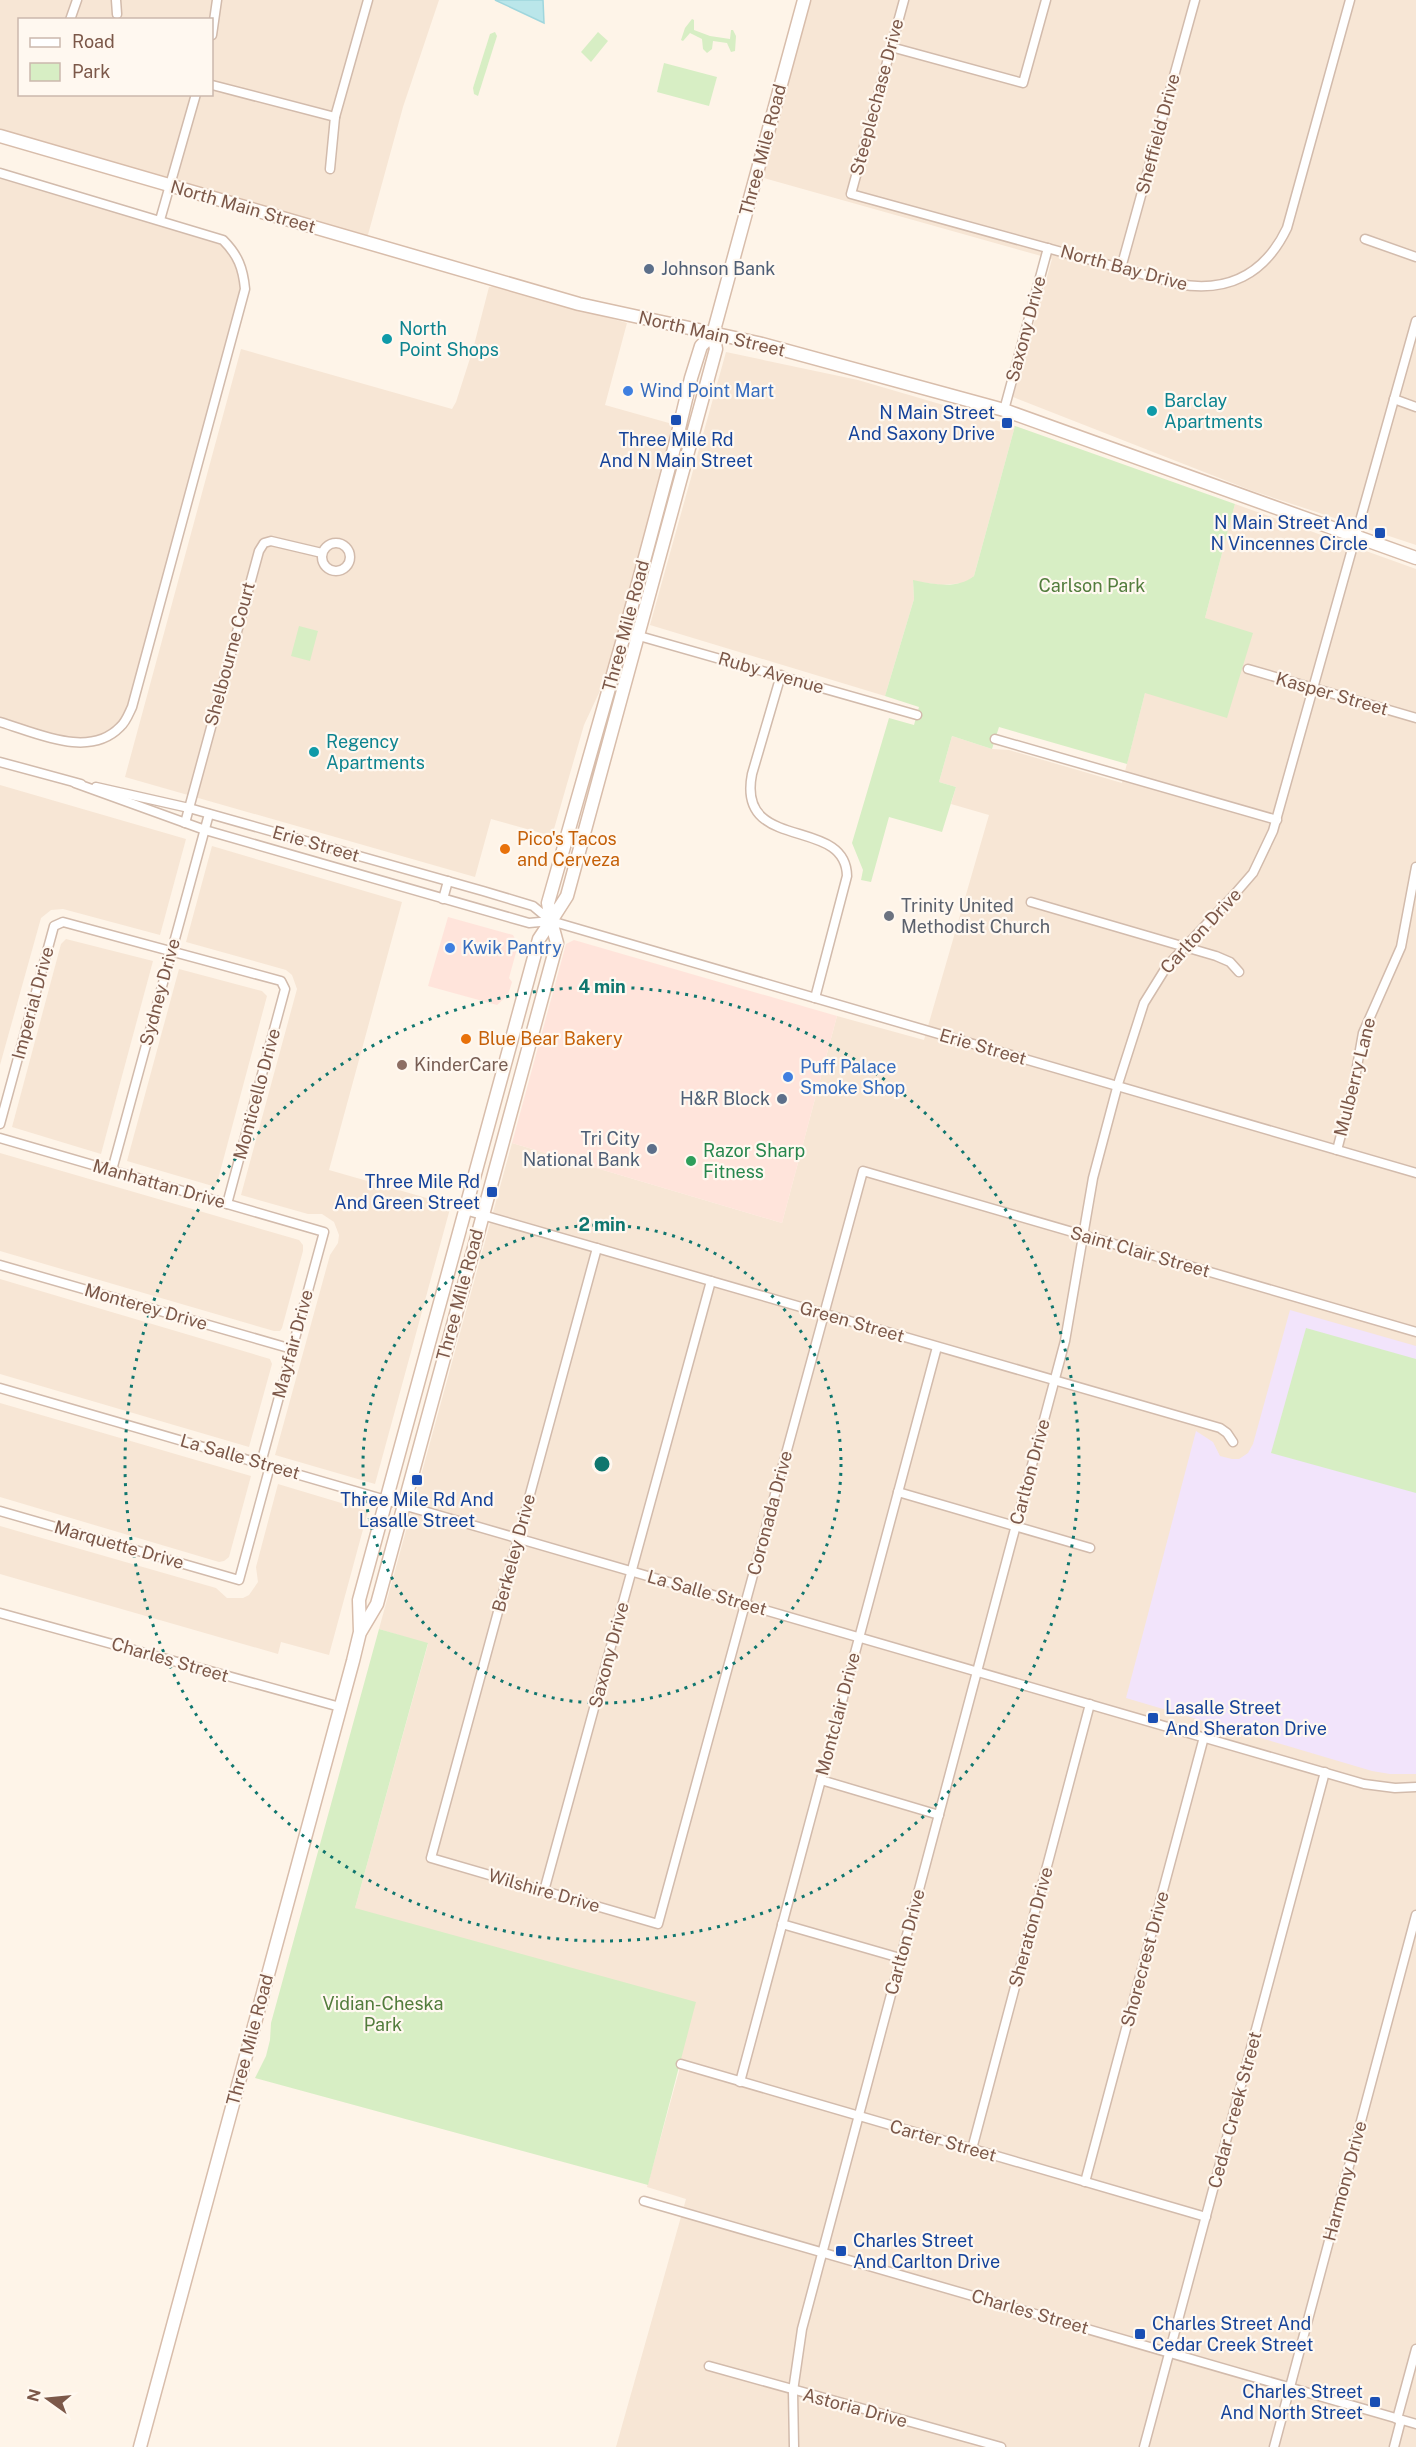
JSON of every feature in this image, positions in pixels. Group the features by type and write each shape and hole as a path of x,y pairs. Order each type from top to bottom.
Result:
{"street":[{"path":"71,18 77,0"},
{"path":"116,0 117,14"},
{"path":"213,28 217,0"},
{"path":"330,169 335,117 368,0"},
{"name":"Three Mile Road","path":"360,1632 359,1600 465,1210 539,939 567,896 716,349 713,334 804,0"},
{"name":"Steeplechase Drive","path":"851,194 904,0"},
{"path":"891,47 1023,83 1046,0"},
{"name":"Sheffield Drive","path":"1121,268 1195,0"},
{"name":"North Bay Drive","path":"851,194 1178,284 1201,287 1232,282 1247,275 1266,261 1276,249 1287,228 1350,0"},
{"path":"213,85 335,117"},
{"path":"160,220 195,96"},
{"name":"North Main Street","path":"0,136 579,304 758,344 1004,410 1416,558"},
{"path":"0,173 223,240 235,252 243,271 245,289 132,707 122,726 106,739 75,743 0,722"},
{"path":"1365,239 1416,257"},
{"name":"Saxony Drive","path":"1004,410 1048,248"},
{"name":"Carlton Drive","path":"794,2447 793,2391 802,2329 1054,1381 1071,1313 1093,1178 1119,1086 1144,1003 1158,978 1253,873 1268,845 1314,689 1416,321"},
{"name":"Three Mile Road","path":"140,2447 360,1632 377,1604 557,943 548,903 625,632 691,378 701,346 713,334"},
{"path":"1394,399 1416,407"},
{"name":"Shelbourne Court","path":"185,823 259,551 264,543 271,541 322,553"},
{"name":"Ruby Avenue","path":"625,632 917,715"},
{"name":"Kasper Street","path":"1248,669 1416,718"},
{"path":"781,675 752,774 753,801 763,818 772,825 835,847 845,860 847,868 847,876 814,998"},
{"path":"995,739 1277,820"},
{"name":"Erie Street","path":"0,762 75,783 189,808 448,881 532,906 551,921 1416,1173"},
{"name":"Erie Street","path":"75,783 205,830 363,876 529,924 551,921"},
{"name":"Sydney Drive","path":"112,1170 210,814"},
{"path":"363,876 368,859"},
{"name":"Mulberry Lane","path":"1337,1150 1353,1089 1363,1033 1401,947 1416,867"},
{"path":"443,899 448,881"},
{"path":"1031,902 1230,962 1239,972"},
{"name":"Imperial Drive","path":"0,1124 54,926 61,922 171,951"},
{"name":"Monticello Drive","path":"171,951 284,984 285,989 227,1204"},
{"name":"Manhattan Drive","path":"0,1138 318,1230"},
{"name":"Saint Clair Street","path":"863,1172 1416,1332"},
{"name":"Coronada Drive","path":"658,1924 863,1172"},
{"name":"Green Street","path":"465,1210 1220,1428 1233,1442"},
{"name":"Mayfair Drive","path":"239,1580 292,1349 324,1232 318,1230"},
{"name":"Berkeley Drive","path":"431,1858 597,1248"},
{"name":"Monterey Drive","path":"0,1265 292,1349"},
{"name":"Saxony Drive","path":"544,1891 711,1281"},
{"name":"Montclair Drive","path":"740,2082 937,1347"},
{"name":"La Salle Street","path":"0,1388 1325,1772 1381,1787 1416,1787"},
{"path":"898,1492 1090,1548"},
{"name":"Marquette Drive","path":"0,1511 239,1580"},
{"name":"Charles Street","path":"0,1613 340,1707"},
{"name":"Sheraton Drive","path":"972,2149 1090,1704"},
{"name":"Shorecrest Drive","path":"1085,2182 1204,1737"},
{"name":"Cedar Creek Street","path":"1144,2447 1325,1772"},
{"path":"821,1780 939,1815"},
{"name":"Wilshire Drive","path":"431,1858 658,1924"},
{"name":"Harmony Drive","path":"1274,2447 1416,1915"},
{"path":"782,1924 900,1958"},
{"name":"Carter Street","path":"681,2064 1206,2217"},
{"name":"Charles Street","path":"644,2200 1416,2424"},
{"path":"1394,2447 1416,2349"},
{"name":"Astoria Drive","path":"709,2366 1001,2447"}],"shaded area":[{"path":"0,0 439,0 403,107 366,242 0,136"},
{"path":"809,0 1416,0 1416,545 1250,490 1013,397 1052,259 760,177"},
{"path":"0,173 202,232 235,252 245,289 132,707 106,739 75,743 0,722"},
{"path":"497,286 627,323 605,405 676,425 639,568 605,680 584,725 552,836 491,819 475,877 125,777 241,349 452,409 473,349 489,287"},
{"path":"726,352 858,380 1015,426 974,576 965,583 941,585 913,581 914,599 885,696 650,625"},
{"path":"1235,504 1416,569 1416,2447 616,2447 686,2199 647,2187 681,2064 355,1908 428,1644 379,1629 512,1143 782,1223 837,1016 924,1040 989,815 951,804 956,787 939,782 952,736 992,749 1009,750 1122,783 1145,693 1205,618"},
{"path":"0,785 186,839 160,935 63,909 51,910 41,918 0,1065"},
{"path":"212,846 402,902 329,1170 451,1205 375,1484 275,1455 330,1255 338,1243 339,1235 334,1222 322,1214 308,1214 241,1195 297,989 292,975 286,970 186,942"},
{"path":"448,917 513,935 518,945 509,978 512,982 508,995 497,1005 428,986"},
{"path":"66,939 153,961 101,1154 12,1127 61,944"},
{"path":"574,940 837,1016 782,1223 512,1143 566,944"},
{"path":"179,969 262,991 267,996 216,1187 127,1161"},
{"path":"0,1153 299,1240 303,1245 303,1251 282,1328 280,1331 274,1331 0,1251"},
{"path":"0,1279 270,1359 272,1364 249,1447 0,1374"},
{"path":"1290,1310 1416,1346 1416,1774 1372,1771 1126,1698 1196,1431 1213,1442 1220,1456 1239,1459 1248,1453 1253,1444"},
{"path":"0,1403 251,1476 229,1557 219,1562 0,1497"},
{"path":"278,1484 368,1511 329,1655 281,1642 278,1654 0,1574 0,1526 216,1588 227,1598 243,1598 249,1595 258,1582 256,1567"}],"green space":[{"path":"692,19 694,30 710,36 730,39 731,30 733,30 736,36 735,51 731,52 727,43 713,41 712,49 707,53 703,49 702,39 690,33 683,41 681,40 685,28"},
{"path":"495,32 497,36 478,96 474,94 473,88 490,34"},
{"path":"598,32 608,41 591,62 581,52"},
{"path":"664,63 717,77 709,106 657,92"},
{"name":"Carlson Park","path":"1015,426 1235,504 1205,618 1253,633 1227,718 1145,693 1127,764 999,727 992,749 952,736 939,782 956,787 942,832 889,817 871,882 861,880 863,870 852,843 889,718 914,725 919,707 885,696 914,599 913,580 952,584 974,576"},
{"path":"299,626 318,631 310,661 291,656"},
{"path":"1306,1328 1416,1359 1416,1493 1271,1453"},
{"name":"Vidian-Cheska Park","path":"379,1629 428,1643 355,1908 696,2002 648,2185 255,2078 266,2056 271,2023"}],"water":[{"path":"495,0 543,0 544,23"}],"place":[{"name":"Johnson Bank","path":"649,269"},
{"name":"North Point Shops","path":"387,339"},
{"name":"Wind Point Mart","path":"628,391"},
{"name":"Barclay Apartments","path":"1152,411"},
{"name":"Three Mile Rd And N Main Street","path":"676,420"},
{"name":"N Main Street And Saxony Drive","path":"1007,423"},
{"name":"N Main Street And N Vincennes Circle","path":"1380,533"},
{"name":"Regency Apartments","path":"314,752"},
{"name":"Pico's Tacos and Cerveza","path":"505,849"},
{"name":"Trinity United Methodist Church","path":"889,916"},
{"name":"Kwik Pantry","path":"450,948"},
{"name":"Blue Bear Bakery","path":"466,1039"},
{"name":"KinderCare","path":"402,1065"},
{"name":"Puff Palace Smoke Shop","path":"788,1077"},
{"name":"H&R Block","path":"782,1099"},
{"name":"Tri City National Bank","path":"652,1149"},
{"name":"Razor Sharp Fitness","path":"691,1161"},
{"name":"Three Mile Rd And Green Street","path":"492,1192"},
{"name":"Three Mile Rd And Lasalle Street","path":"417,1480"},
{"name":"Lasalle Street And Sheraton Drive","path":"1153,1718"},
{"name":"Charles Street And Carlton Drive","path":"841,2251"},
{"name":"Charles Street And Cedar Creek Street","path":"1140,2334"},
{"name":"Charles Street And North Street","path":"1375,2402"}]}
